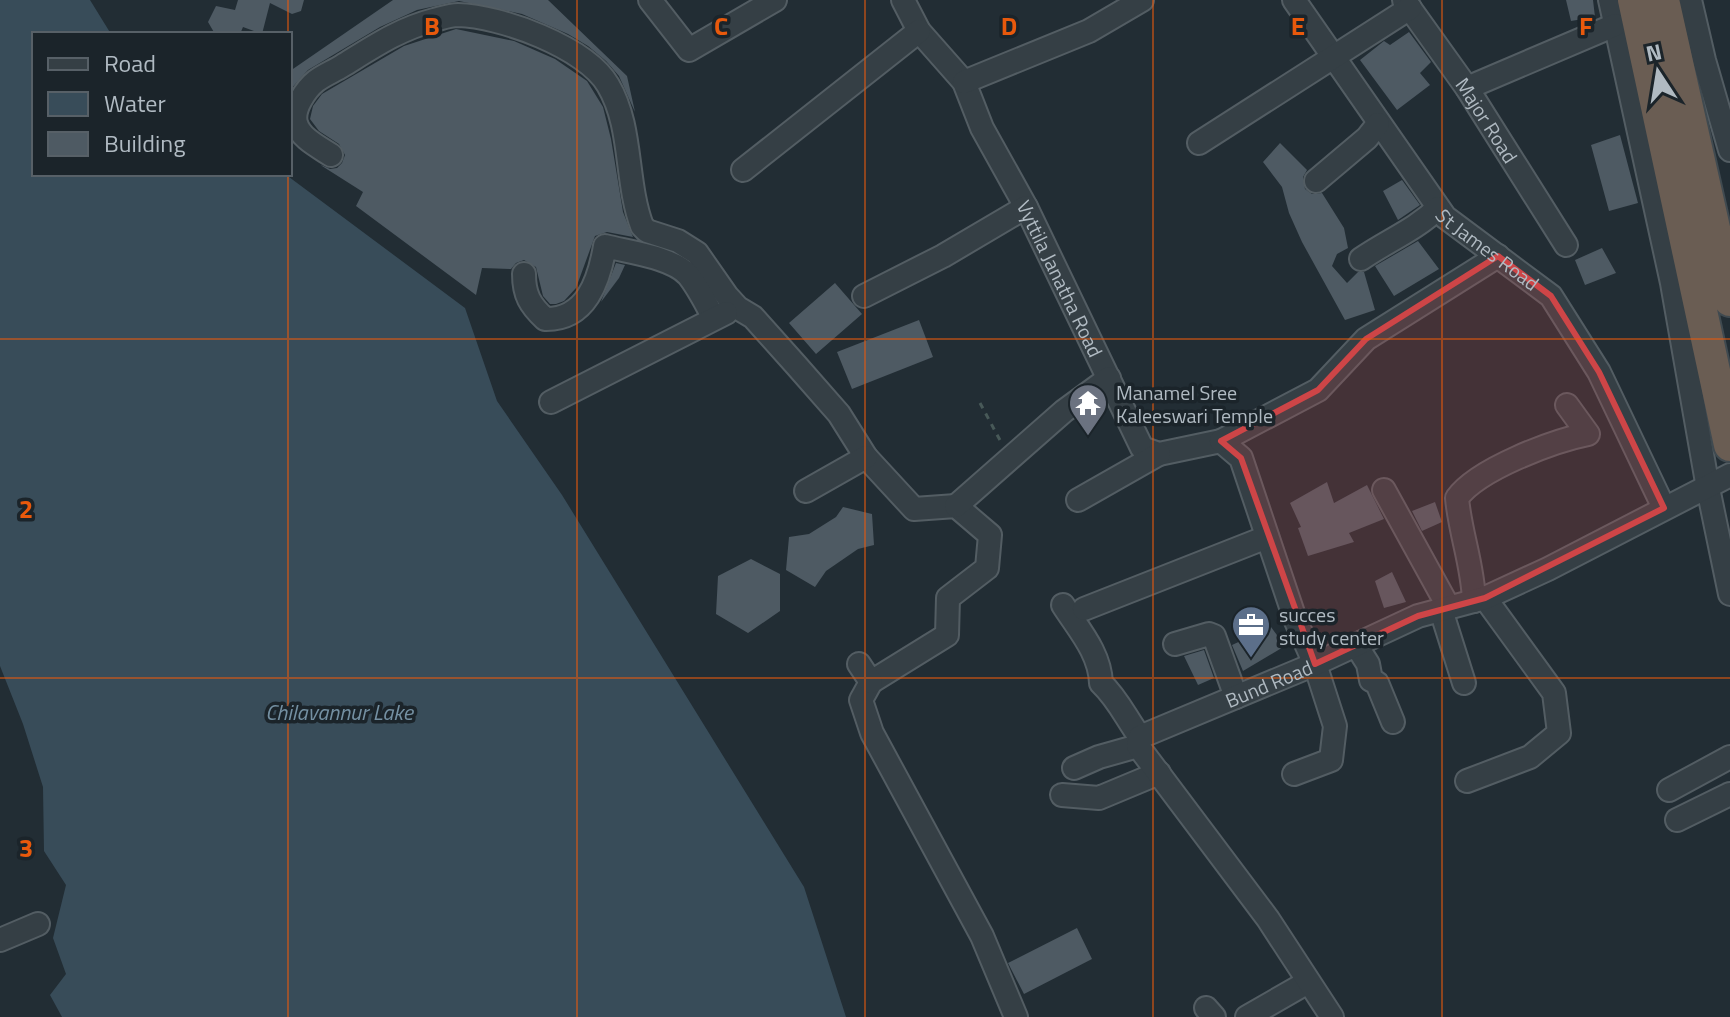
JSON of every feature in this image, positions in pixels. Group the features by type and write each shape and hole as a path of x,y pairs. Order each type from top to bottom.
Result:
{"highway":[{"path":"1663,0 1663,63 1730,445"},
{"path":"1624,13 1663,63 1730,300"}],"street":[{"path":"650,0 689,50 775,0"},
{"name":"Vyttila Janatha Road","path":"903,0 919,31 964,82 982,128 1026,207 1142,448 1159,454"},
{"path":"964,82 1089,31 1142,0"},
{"name":"St James Road","path":"1294,0 1445,217 1551,296 1599,372 1664,508"},
{"path":"1467,88 1624,13 1610,0"},
{"path":"1690,0 1663,63 1672,283 1730,594"},
{"path":"1199,143 1407,4"},
{"name":"Major Road","path":"1407,4 1467,88 1566,245"},
{"path":"331,155 307,139 296,124 296,110 315,82 367,48 412,25 456,14 498,22 549,38 586,63 607,83 623,121 626,153 642,226 647,231 689,247 738,308 753,317 830,404 866,457 914,509 956,506 1064,411 1109,378"},
{"path":"743,170 919,31"},
{"path":"1663,63 1730,150"},
{"path":"1316,181 1367,138 1378,124"},
{"path":"864,296 943,256 1026,207"},
{"path":"1361,259 1374,249 1390,244 1396,235 1419,224 1438,208"},
{"path":"524,274 524,290 532,307 545,319 561,320 580,310 597,274 605,246 658,259 681,269 688,275 714,318"},
{"path":"1078,500 1159,454 1221,441 1318,390 1366,339 1498,256"},
{"path":"551,402 738,308"},
{"path":"1467,781 1530,757 1559,733 1554,693 1480,600 1457,498 1465,487 1508,463 1588,434 1567,405"},
{"path":"1221,441 1241,458 1335,726 1331,760 1294,774"},
{"path":"806,491 866,457"},
{"name":"Bund Road","path":"1074,768 1139,742 1418,616 1480,600 1548,569 1730,475"},
{"path":"1384,490 1445,609 1464,683"},
{"path":"956,506 990,535 987,568 948,598 947,635 865,673 861,700 872,733 982,936 1016,1017"},
{"path":"1267,537 1074,607 1101,670 1101,683 1117,698 1159,773 1268,919 1332,1017"},
{"path":"1175,644 1209,634 1214,636 1236,697"},
{"path":"1356,645 1368,664 1371,680 1377,683 1393,722"},
{"path":"1669,790 1730,757"},
{"path":"1062,795 1099,798 1159,773"},
{"path":"1677,820 1730,794"},
{"path":"0,940 38,924"},
{"path":"1247,1017 1308,982"}],"path":[{"path":"980,403 1011,459"}],"highlighted area":[{"path":"1498,256 1551,296 1599,372 1664,508 1485,598 1418,616 1315,664 1241,458 1221,441 1318,390 1366,339"}],"water":[{"name":"Chilavannur Lake","path":"0,0 90,0 110,32 32,32 32,176 288,176 465,308 497,401 562,495 804,887 846,1017 62,1017 50,995 66,974 53,938 66,885 44,851 43,787 0,666"}],"building":[{"path":"238,0 304,0 301,11 292,14 270,3 263,32 243,27 241,32 214,32 208,22 216,6 235,10"},
{"path":"393,0 548,0 627,76 635,112 619,76 588,46 522,14 459,1 417,10 380,27 308,70 292,88 292,70"},
{"path":"1566,0 1593,0 1595,17 1571,21"},
{"path":"456,29 514,41 555,59 587,81 603,107 623,212 633,237 607,232 595,236 576,288 564,301 550,304 543,296 536,267 524,260 511,269 482,268 476,295 356,206 363,192 321,165 337,168 345,155 339,144 319,131 310,119 313,106 322,94 404,46"},
{"path":"1409,32 1431,62 1420,73 1430,85 1397,110 1360,60 1384,41 1390,45"},
{"path":"1620,135 1638,203 1609,211 1591,145"},
{"path":"1280,143 1307,170 1303,177 1305,189 1312,194 1322,193 1344,228 1348,248 1337,254 1332,266 1347,283 1358,272 1364,272 1375,310 1345,320 1302,242 1282,187 1263,162"},
{"path":"1402,180 1420,205 1398,220 1383,191"},
{"path":"1418,241 1439,269 1394,296 1375,266"},
{"path":"1602,248 1616,273 1585,285 1575,260"},
{"path":"616,263 625,265 601,302"},
{"path":"835,283 862,314 816,354 789,323"},
{"path":"919,320 933,357 852,389 837,352"},
{"path":"1327,482 1334,503 1367,485 1384,519 1349,533 1354,542 1308,556 1298,528 1301,527 1290,503"},
{"path":"1435,502 1442,522 1422,531 1412,511"},
{"path":"843,507 872,514 874,545 858,549 826,571 815,587 786,570 789,537 809,534 836,517"},
{"path":"751,559 780,574 780,611 748,633 716,614 718,576"},
{"path":"1392,572 1406,602 1384,608 1375,581"},
{"name":"succes study center","path":"1271,627 1285,646 1243,671 1232,645"},
{"path":"1204,650 1214,678 1198,685 1184,656"},
{"path":"1077,928 1092,959 1024,994 1008,963"}],"place":[{"name":"Manamel Sree Kaleeswari Temple","path":"1088,437"},
{"name":"succes study center","path":"1251,659"}]}
